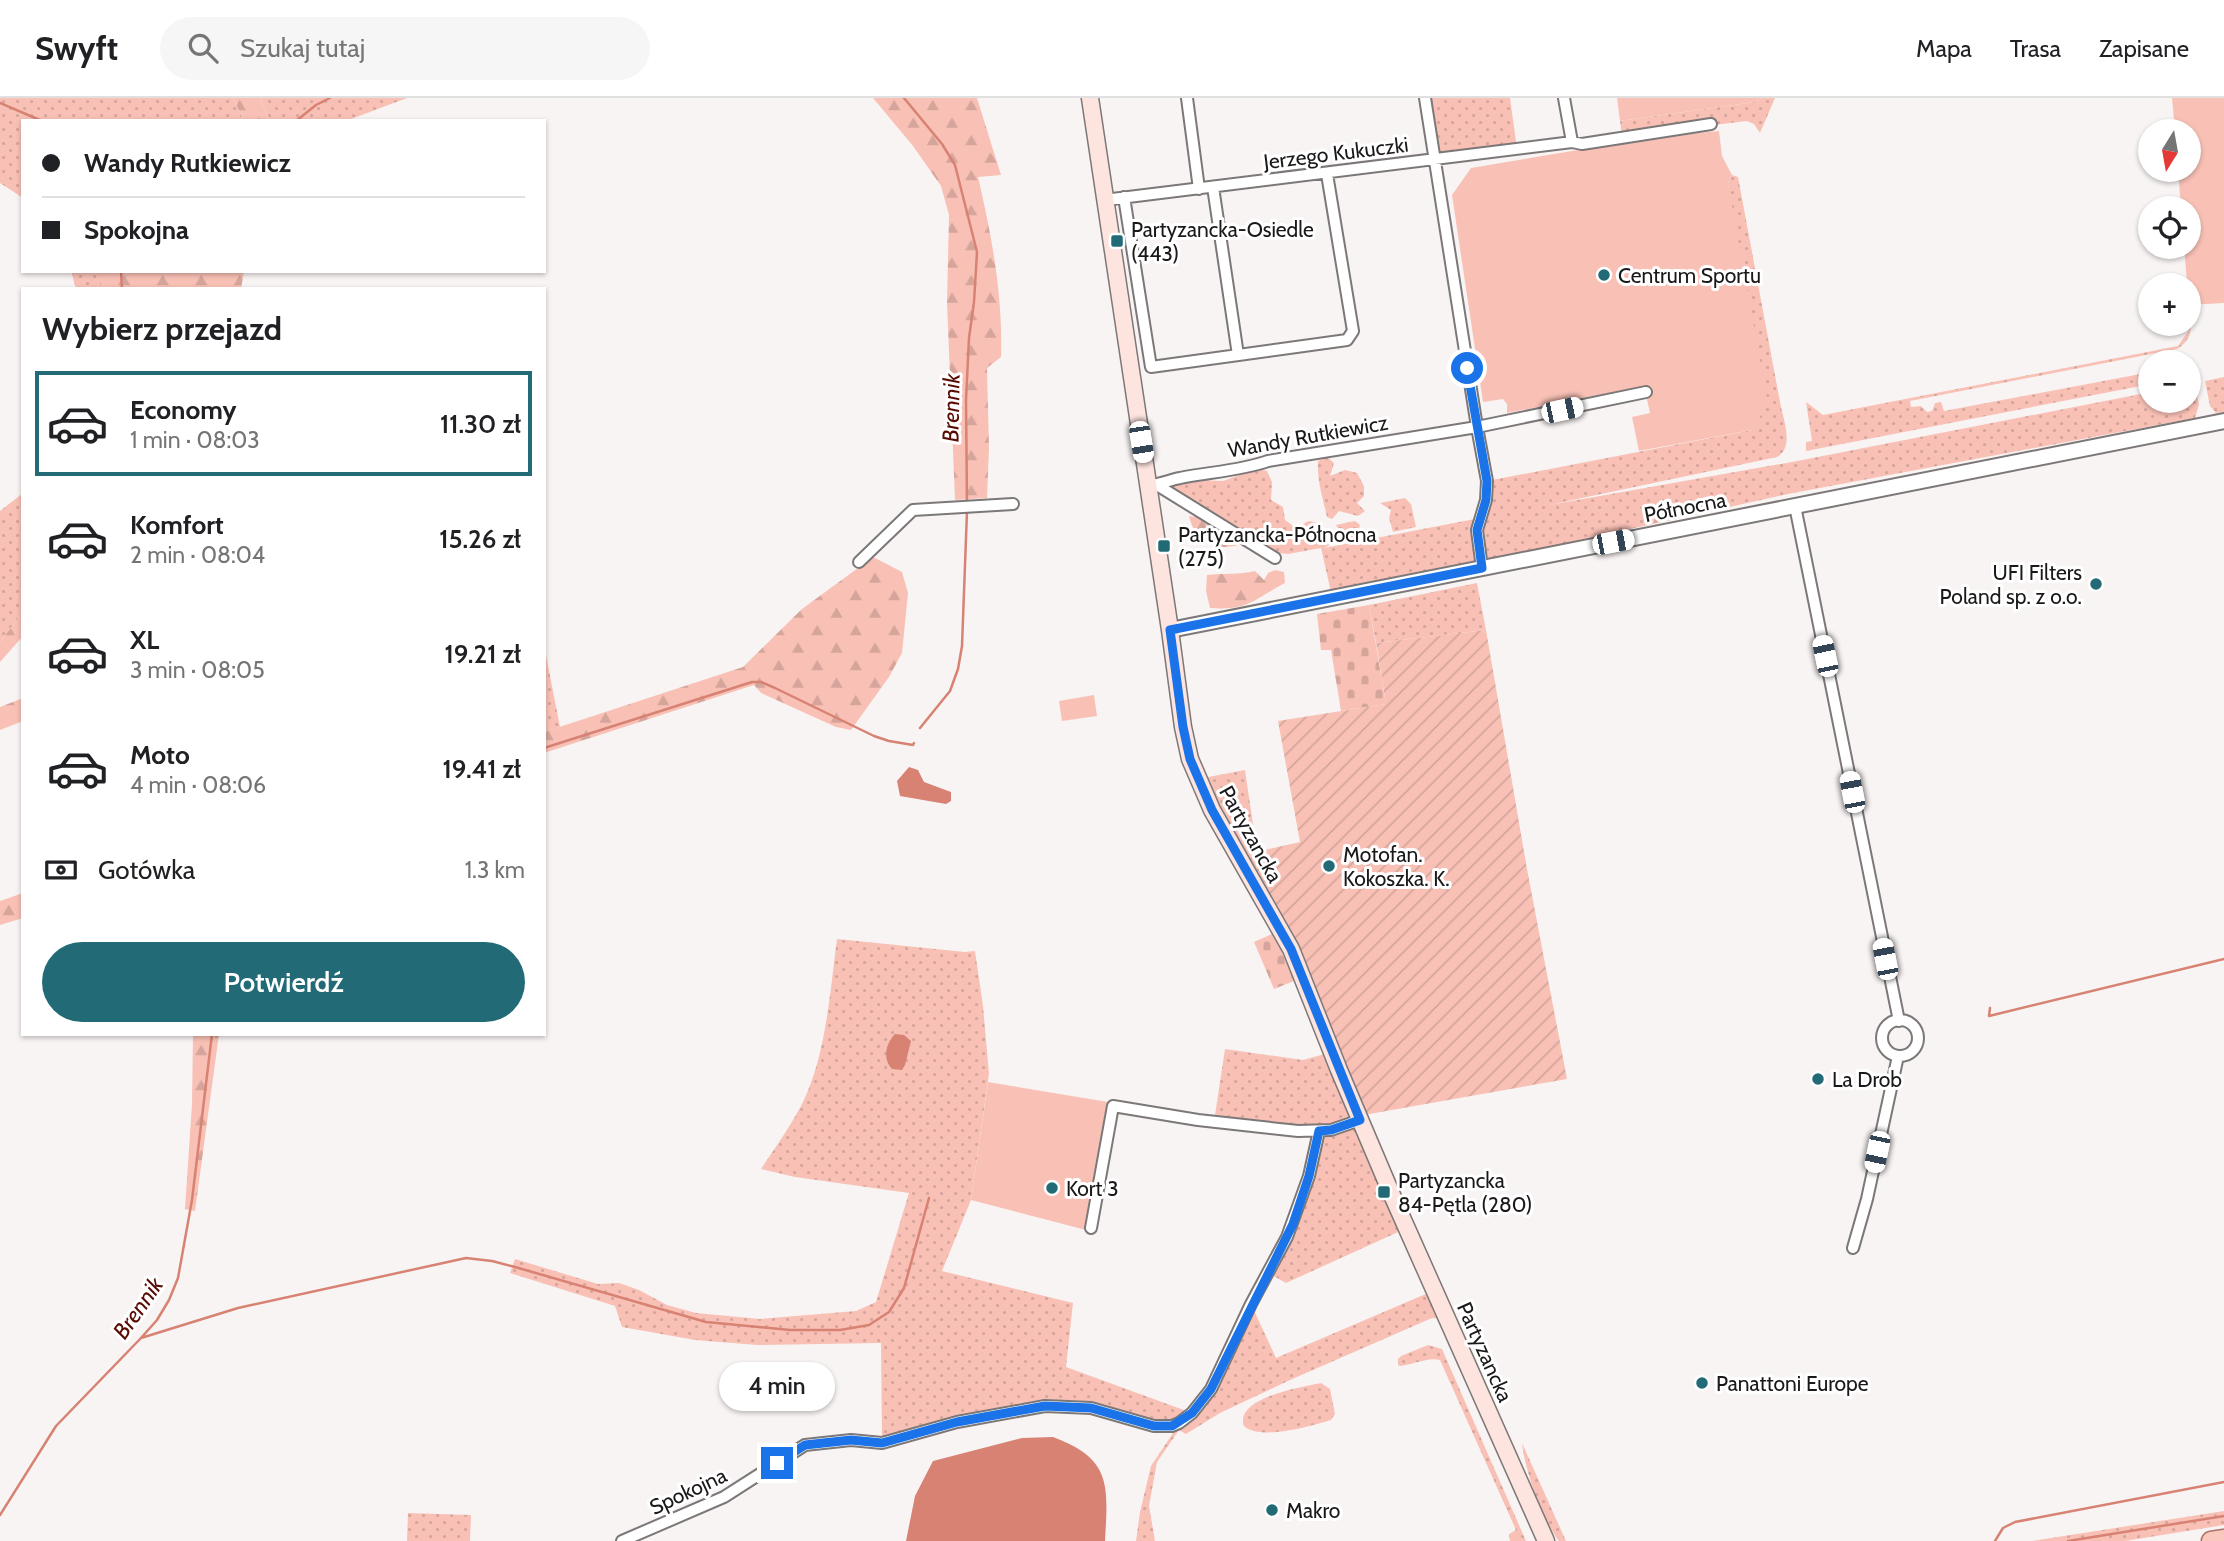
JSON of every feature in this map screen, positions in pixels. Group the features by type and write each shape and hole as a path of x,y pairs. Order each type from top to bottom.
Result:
{"main road":[{"name":"Partyzancka","path":"1090,98 1104,200 1153,485 1183,727 1190,759 1212,810 1291,949 1360,1120 1546,1541"},
{"path":"2211,1541 2224,1539"}],"street":[{"path":"1187,98 1199,189"},
{"path":"1425,98 1487,481 1486,500 1477,537 1482,568"},
{"path":"1564,98 1572,142"},
{"name":"Jerzego Kukuczki","path":"1104,200 1572,142 1582,144 1711,124"},
{"path":"1124,197 1151,367 1347,340 1353,331 1327,174"},
{"path":"1213,187 1238,355"},
{"name":"Wandy Rutkiewicz","path":"1153,485 1171,479 1254,466 1268,461 1477,427 1646,392"},
{"name":"Północna","path":"1170,630 2224,421"},
{"path":"1153,485 1275,558"},
{"path":"859,562 913,510 1013,504"},
{"path":"1795,506 1899,1021"},
{"path":"1899,1021 1910,1024 1918,1039 1917,1045 1909,1054 1898,1056 1888,1051 1882,1041 1882,1035 1888,1025 1899,1021"},
{"path":"1853,1248 1867,1199 1898,1056"},
{"path":"1091,1228 1112,1106 1236,1125 1319,1131 1331,1130 1360,1120"},
{"name":"Spokojna","path":"622,1541 724,1497 805,1445 851,1440 882,1443 997,1413 1060,1405 1091,1408 1154,1426 1172,1426 1179,1423 1192,1413 1211,1389 1281,1248 1304,1193 1319,1131"}],"green space":[{"path":"0,98 233,98 243,119 21,119 21,197 0,183"},
{"path":"233,98 260,98 268,119 243,119"},
{"path":"260,98 407,98 351,119 268,119"},
{"path":"873,98 977,98 1001,175 978,177 996,267 1001,334 1001,357 987,368 987,498 955,500 947,303 949,215 941,186 913,146"},
{"path":"1425,98 1510,98 1517,149 1435,160"},
{"path":"1617,98 1761,98 1755,102 1620,121"},
{"path":"1761,98 1775,98 1760,133 1754,124 1747,121 1622,136 1620,121 1755,102"},
{"path":"2172,98 2224,98 2224,303 2201,304 2201,273 2186,273 2185,259 2201,259 2201,196 2180,196 2179,182 2202,182 2202,119 2174,119"},
{"name":"Centrum Sportu","path":"1719,131 1722,156 1732,175 1728,183 1768,404 1752,430 1639,451 1632,417 1650,413 1644,386 1507,413 1507,404 1503,399 1483,402 1452,195 1471,168 1656,137"},
{"path":"1732,175 1738,177 1785,424 1785,447 1777,457 1549,505 1792,462 2138,395 2138,413 2197,413 2195,418 1793,493 1331,592 1321,548 1288,554 1272,552 1167,486 1197,480 1223,481 1245,473 1267,471 1272,482 1271,500 1283,507 1285,520 1296,528 1309,521 1315,522 1323,534 1329,534 1336,542 1324,548 1480,518 1487,481 1752,430 1728,183"},
{"path":"72,273 101,273 101,287 75,287"},
{"path":"101,273 244,273 241,287 101,287"},
{"path":"2185,336 2189,336 2177,349 2157,350 2178,346"},
{"path":"2138,354 2138,357 1910,401 1911,407 1921,406 1927,412 1932,411 1935,403 1941,402 1944,411 2138,374 2138,387 1806,451 1806,442 1812,441 1806,402 1823,415"},
{"path":"2224,377 2224,412 2216,413 2210,406 2205,381"},
{"path":"1327,457 1334,463 1330,476 1345,470 1357,473 1364,486 1364,496 1357,503 1365,511 1358,516 1339,511 1332,519 1327,517 1318,461"},
{"path":"21,495 21,615 0,642 0,511"},
{"path":"1405,498 1411,504 1416,527 1393,532 1389,518 1391,510 1380,503"},
{"path":"1189,516 1211,526 1216,525 1242,544 1223,547 1208,544 1196,533"},
{"path":"1355,521 1360,525 1357,539 1346,541 1336,525"},
{"path":"873,557 902,572 908,593 902,653 889,677 851,730 836,727 761,693 754,685 546,752 546,731 743,667 802,609"},
{"path":"1275,570 1284,572 1285,583 1258,599 1234,608 1210,608 1206,591 1207,575 1255,571 1264,580 1268,573"},
{"path":"1477,583 1486,630 1376,643 1369,605"},
{"path":"1369,605 1386,704 1341,711 1331,650 1321,650 1317,614"},
{"path":"21,615 21,638 0,662 0,642"},
{"path":"1486,630 1567,1079 1358,1116 1291,949 1238,856 1300,842 1278,721 1386,704 1376,643"},
{"path":"546,655 560,727 546,731"},
{"path":"1094,695 1097,716 1062,721 1059,701"},
{"path":"21,699 21,722 0,730 0,707"},
{"path":"1245,770 1257,852 1238,856 1198,779"},
{"path":"21,894 21,919 0,925 0,901"},
{"path":"1274,933 1294,981 1274,989 1254,942"},
{"path":"837,939 975,951 989,1074 971,1200 942,1271 1073,1303 1066,1367 1192,1413 1251,1304 1276,1358 1435,1290 1448,1319 1432,1318 1220,1413 1186,1434 1179,1430 1157,1462 1149,1506 1155,1541 1136,1541 1151,1466 1173,1433 1178,1430 1172,1427 1060,1405 882,1443 881,1343 757,1345 695,1340 622,1327 615,1306 510,1273 515,1259 598,1284 619,1283 667,1305 696,1313 760,1319 856,1311 876,1302 909,1193 795,1177 761,1169 802,1104 817,1065 826,1023"},
{"path":"193,1036 219,1036 195,1211 185,1209 192,1104"},
{"path":"1225,1049 1303,1060 1332,1052 1407,1228 1286,1283 1268,1273 1276,1260 1319,1132 1214,1122"},
{"path":"988,1082 1108,1102 1113,1106 1086,1230 971,1200"},
{"path":"1428,1345 1442,1349 1526,1541 1510,1541 1509,1534 1516,1530 1440,1360 1398,1364 1401,1356"},
{"path":"1321,1383 1330,1389 1335,1414 1331,1420 1273,1432 1252,1430 1244,1426 1244,1416 1249,1408 1259,1401"},
{"path":"1522,1443 1566,1541 1559,1541 1541,1508"},
{"path":"2224,1511 2224,1525 2125,1541 2032,1541"},
{"path":"408,1513 471,1515 470,1541 407,1541"}],"shaded area":[{"path":"909,767 918,770 924,782 951,792 951,801 946,804 900,796 897,781"},
{"path":"895,1034 904,1035 911,1041 902,1070 892,1069 886,1056 887,1046"},
{"path":"1053,1437 1086,1455 1102,1476 1106,1504 1105,1541 906,1541 915,1496 933,1461 1022,1438"}],"waterway":[{"path":"298,119 330,98"},
{"name":"Brennik","path":"904,98 942,144 955,165 977,252 966,400 967,504"},
{"path":"0,103 37,119"},
{"path":"121,273 122,287"},
{"name":"Brennik","path":"920,728 950,691 958,669 962,646 967,511"},
{"name":"Brennik","path":"546,747 752,682 761,682 775,688 874,736 889,741 914,743"},
{"path":"1990,1008 1989,1016 2224,959"},
{"name":"Brennik","path":"0,1515 56,1426 141,1338 157,1320 169,1300 178,1278 192,1200 212,1036"},
{"path":"141,1338 238,1308 466,1258 515,1267 706,1322 790,1330 840,1330 869,1325 889,1312 904,1288 929,1198"},
{"path":"1995,1541 2003,1528 2015,1522 2224,1482"},
{"path":"2068,1541 2224,1516"}],"place":[{"name":"Partyzancka-Osiedle (443)","path":"1117,241"},
{"name":"Centrum Sportu","path":"1604,275"},
{"name":"Partyzancka-Północna (275)","path":"1164,546"},
{"name":"UFI Filters Poland sp. z o.o.","path":"2096,584"},
{"name":"Motofan. Kokoszka. K.","path":"1329,866"},
{"name":"La Drob","path":"1818,1079"},
{"name":"Kort 3","path":"1052,1188"},
{"name":"Partyzancka 84-Pętla (280)","path":"1384,1192"},
{"name":"Panattoni Europe","path":"1702,1383"},
{"name":"Makro","path":"1272,1510"}],"route":[{"path":"777,1463 805,1445 851,1440 882,1443 957,1422 1045,1406 1091,1408 1154,1426 1172,1426 1192,1413 1211,1389 1293,1224 1309,1176 1319,1131 1331,1130 1360,1120 1284,934 1202,790 1190,759 1183,727 1170,630 1482,568 1477,525 1486,500 1487,481 1467,368"}]}
